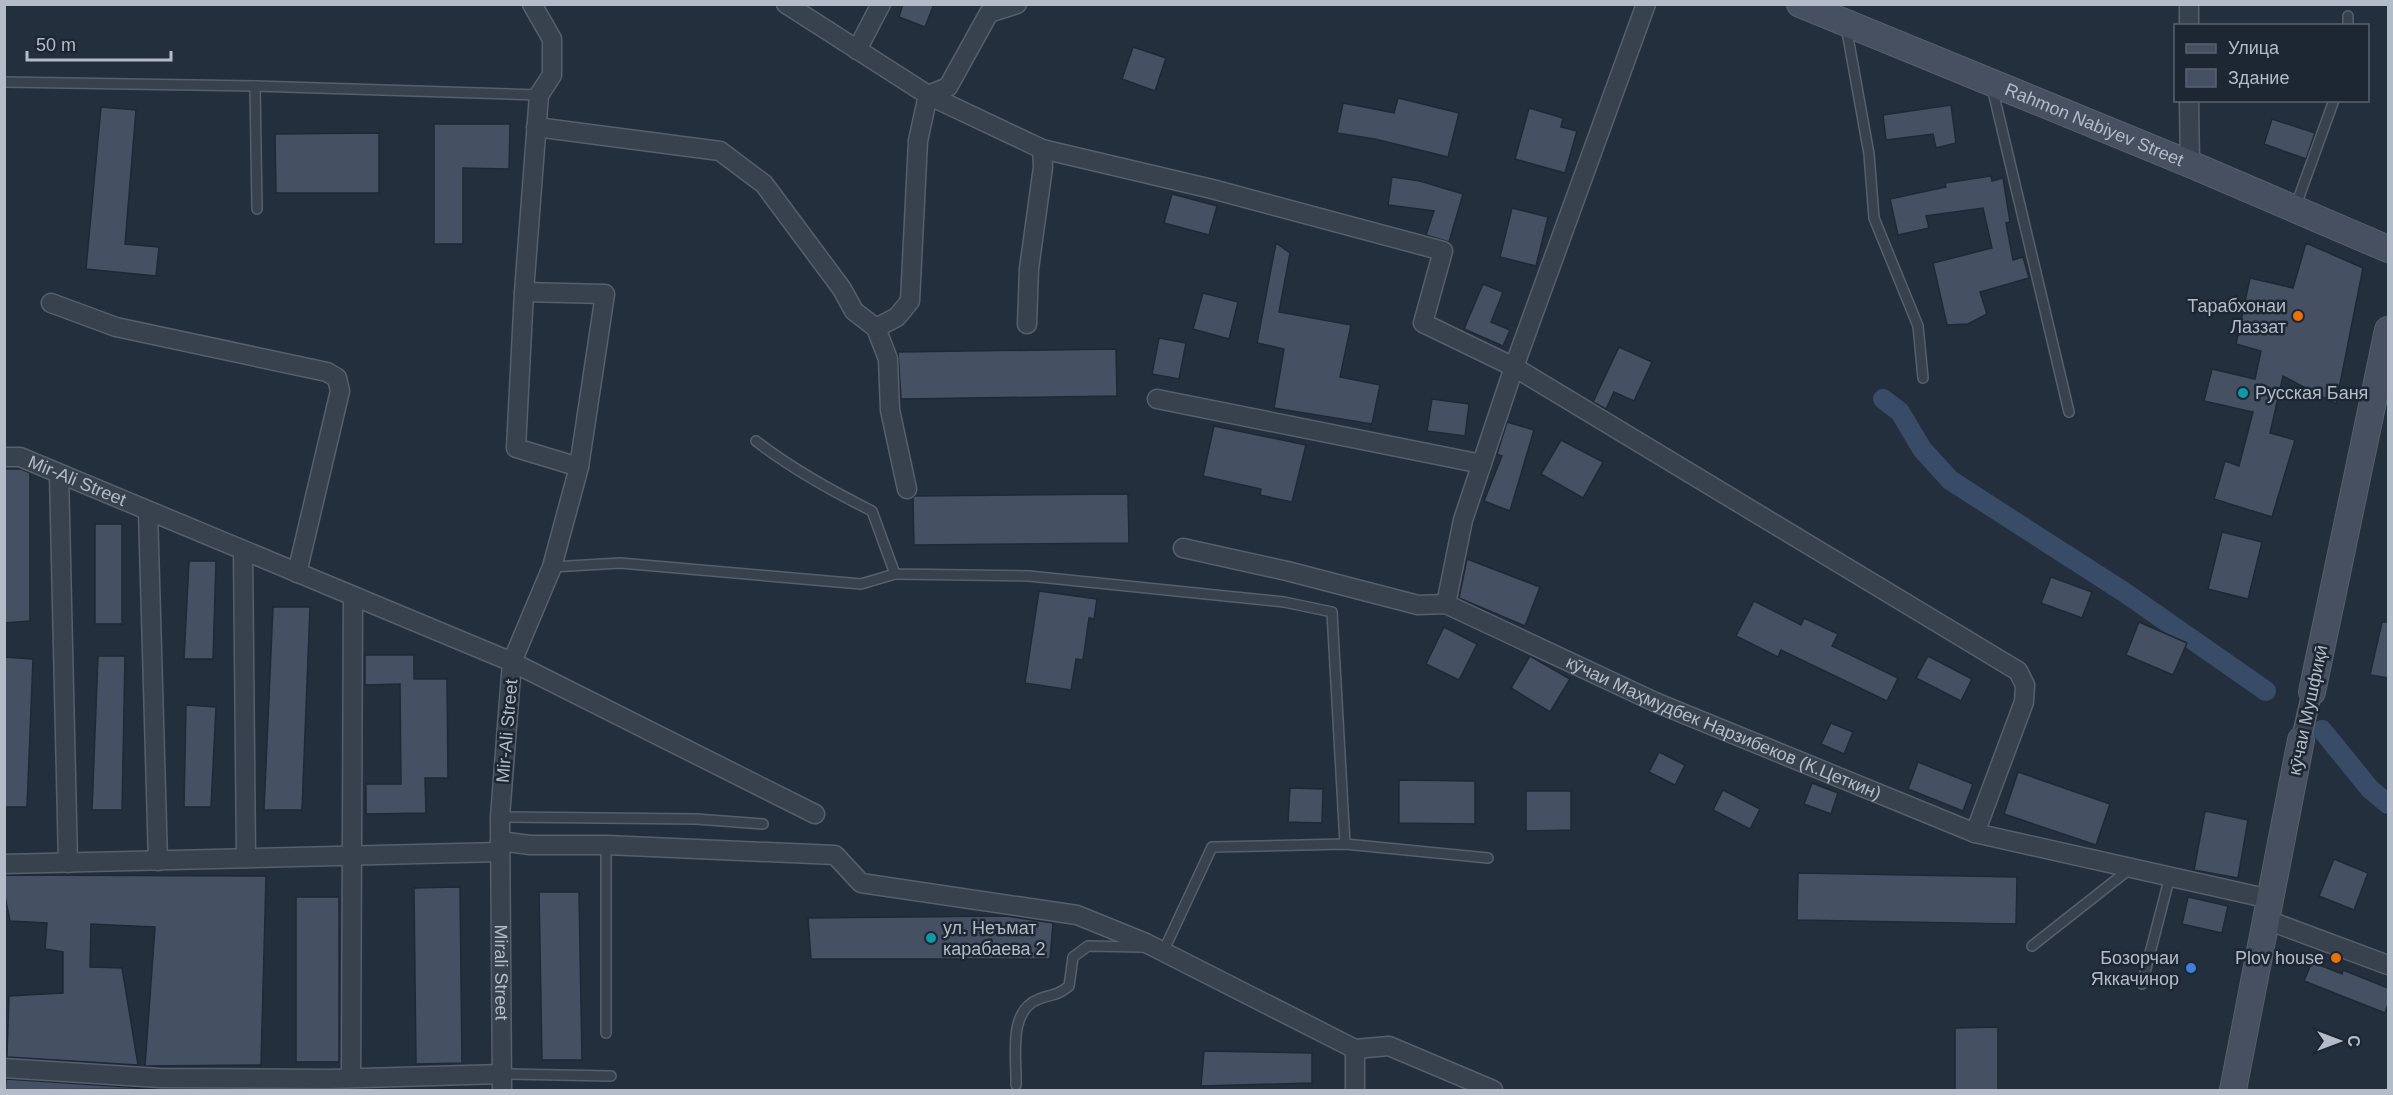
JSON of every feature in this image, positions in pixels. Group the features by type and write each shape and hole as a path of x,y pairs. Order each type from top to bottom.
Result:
{"street":[{"path":"532,4 552,39 552,75 539,95 524,292 516,448 579,467"},
{"path":"786,4 928,95 1042,148 1212,189 1443,250 1423,323 1514,367 2018,670 2025,685 2024,702 1975,833"},
{"path":"857,50 881,4"},
{"path":"928,95 948,87 989,13 1017,4"},
{"path":"1446,603 1463,520 1514,367 1646,4"},
{"name":"Rahmon Nabiyev Street","path":"1800,4 2190,164 2388,249"},
{"path":"2189,4 2189,24"},
{"path":"876,328 897,317 910,302 918,141 928,95"},
{"path":"2189,102 2190,164"},
{"path":"536,127 720,151 764,184 842,289 854,311 876,328 888,359 890,410 907,489"},
{"path":"1027,324 1029,269 1043,167 1042,148"},
{"path":"524,292 605,294 579,467 552,567 512,662 815,814"},
{"path":"51,303 116,327 327,372 337,378 340,391 297,573"},
{"name":"кӯчаи Мушфиқӣ","path":"2233,1090 2301,740 2388,330"},
{"path":"1157,399 1482,464"},
{"name":"Mir-Ali Street","path":"10,455 512,662 500,817 500,847"},
{"path":"60,474 68,863"},
{"path":"148,511 158,861"},
{"name":"кӯчаи Маҳмудбек Нарзибеков (К.Цеткин)","path":"1183,548 1287,570 1418,605 1446,603 1655,702 1975,833 2170,876 2268,910 2388,965"},
{"path":"243,551 246,858"},
{"path":"351,1078 353,596"},
{"path":"4,864 353,856 530,845 606,845 835,855 861,883 1077,915 1146,943 1355,1049 1389,1046 1494,1090"},
{"name":"Mirali Street","path":"500,847 502,1082"},
{"path":"1355,1049 1355,1090"},
{"path":"4,1068 159,1078 351,1078 502,1082"}],"lane":[{"path":"1846,23 1869,154 1874,218 1900,277 1918,326 1923,378"},
{"path":"4,82 255,86 539,95"},
{"path":"1991,83 2069,412"},
{"path":"255,86 257,210"},
{"path":"2294,210 2333,102"},
{"path":"756,441 832,491 872,511 895,574"},
{"path":"552,567 620,563 861,584 895,574 1029,576 1284,602 1332,612 1345,844"},
{"path":"500,817 696,819 763,824"},
{"path":"1163,952 1212,847 1345,844 1488,858"},
{"path":"606,845 606,1033"},
{"path":"2032,946 2131,868"},
{"path":"2142,984 2170,876"},
{"path":"1017,1085 1017,1022 1023,1011 1038,999 1057,996 1069,986 1073,957 1088,946 1142,947 1146,943"},
{"path":"502,1082 611,1076"}],"building":[{"path":"903,4 934,4 925,27 899,17"},
{"path":"1133,47 1166,58 1155,91 1122,79"},
{"path":"1398,98 1459,113 1448,157 1375,139 1337,133 1343,103 1394,113"},
{"path":"1951,105 1956,143 1936,148 1933,134 1886,140 1883,115"},
{"path":"101,107 136,110 125,244 159,247 156,276 86,269"},
{"path":"1529,108 1563,118 1561,127 1577,131 1565,173 1515,159"},
{"path":"2272,119 2315,133 2306,159 2264,144"},
{"path":"434,124 510,124 509,169 463,168 463,244 434,244"},
{"path":"379,133 379,193 276,193 275,134"},
{"path":"1991,176 1992,181 2003,178 2010,222 2006,223 2013,260 2023,257 2029,278 1980,292 1987,314 1968,324 1947,325 1933,263 1992,248 1983,208 1926,216 1929,228 1898,235 1890,199 1946,187 1945,183"},
{"path":"1392,177 1420,181 1463,194 1449,242 1426,235 1434,211 1388,205"},
{"path":"1172,194 1217,206 1209,235 1164,223"},
{"path":"1512,208 1548,217 1536,266 1500,257"},
{"path":"1276,243 1290,253 1279,312 1351,325 1340,377 1380,385 1372,424 1274,408 1284,349 1257,343"},
{"name":"Тарабхонаи Лаззат","path":"2306,243 2363,268 2336,404 2283,376 2270,433 2295,440 2272,517 2214,499 2225,461 2239,466 2253,412 2204,401 2212,369 2255,379 2261,351 2236,344 2250,278 2293,288"},
{"path":"1483,284 1503,292 1491,322 1510,330 1503,346 1464,329"},
{"path":"1203,293 1238,302 1229,339 1193,329"},
{"path":"1159,338 1186,343 1179,379 1152,374"},
{"path":"1619,347 1652,362 1634,401 1614,392 1606,409 1593,402"},
{"path":"1116,349 1117,396 901,399 898,352"},
{"path":"1432,399 1469,404 1465,436 1427,431"},
{"path":"1507,422 1534,430 1510,511 1484,501 1502,456 1497,454"},
{"path":"1214,426 1306,445 1292,502 1260,495 1261,489 1203,476"},
{"path":"1561,440 1603,462 1583,498 1541,474"},
{"path":"4,469 21,469 30,473 30,621 4,623"},
{"path":"1128,494 1129,543 914,545 913,498 915,496"},
{"path":"95,524 122,524 122,624 95,624"},
{"path":"2222,532 2262,542 2248,599 2208,589"},
{"path":"1467,559 1540,587 1525,626 1459,598"},
{"path":"189,561 216,561 213,659 184,659"},
{"path":"2051,577 2092,592 2082,618 2041,603"},
{"path":"1039,591 1097,599 1094,619 1089,618 1083,660 1076,659 1071,690 1025,683"},
{"path":"1754,601 1801,625 1804,618 1838,634 1832,646 1898,678 1887,701 1781,650 1778,657 1736,636"},
{"path":"273,607 310,607 302,810 264,810"},
{"path":"2139,622 2187,643 2173,675 2126,655"},
{"path":"2382,622 2388,622 2388,678 2370,675"},
{"path":"1444,627 1477,644 1459,680 1426,664"},
{"path":"365,655 414,655 414,679 447,679 448,778 425,778 426,813 366,814 366,784 401,784 400,684 365,685"},
{"path":"98,656 125,656 122,810 92,810"},
{"path":"1530,656 1570,679 1550,712 1511,688"},
{"path":"1928,656 1972,679 1961,701 1916,678"},
{"path":"4,657 33,659 27,807 4,807"},
{"path":"186,705 216,707 211,807 184,807"},
{"path":"1831,723 1853,732 1844,754 1821,744"},
{"path":"1659,752 1685,765 1675,785 1649,772"},
{"path":"1918,762 1973,784 1963,811 1908,789"},
{"path":"2018,772 2110,804 2096,845 2004,814"},
{"path":"1399,780 1475,781 1475,824 1399,823"},
{"path":"1812,783 1838,793 1831,814 1804,804"},
{"path":"1290,788 1323,789 1322,823 1288,822"},
{"path":"1723,790 1760,809 1750,829 1713,810"},
{"path":"1526,791 1571,791 1571,830 1526,831"},
{"path":"2205,811 2248,820 2238,878 2194,870"},
{"path":"2334,859 2368,873 2354,910 2319,896"},
{"path":"1798,873 2017,877 2016,924 1797,920"},
{"path":"4,875 266,876 261,1065 145,1066 155,927 91,924 90,967 122,968 138,1065 7,1057 9,996 63,993 63,952 45,949 47,923 10,921 4,891"},
{"path":"460,887 462,1063 416,1064 414,888"},
{"path":"539,892 579,892 582,1060 542,1060"},
{"path":"296,897 339,897 339,1062 296,1062"},
{"path":"2188,897 2228,906 2222,933 2182,924"},
{"name":"ул. Неъмат карабаева 2","path":"1006,916 1053,923 1050,959 811,959 808,918"},
{"path":"2312,962 2342,974 2343,970 2388,988 2388,1004 2385,1013 2304,981"},
{"path":"1998,1027 1998,1090 1955,1090 1955,1028"},
{"path":"1204,1051 1312,1053 1312,1083 1201,1086"},
{"path":"6,1079 158,1089 160,1089 5,1090"}],"waterway":[{"path":"1883,399 1900,412 1922,449 1950,480 2124,592 2266,691"},
{"path":"2322,730 2370,789 2388,804"}],"place":[{"name":"Тарабхонаи Лаззат","path":"2298,316"},
{"name":"Русская Баня","path":"2243,393"},
{"name":"ул. Неъмат карабаева 2","path":"931,938"},
{"name":"Plov house","path":"2336,958"},
{"name":"Бозорчаи Яккачинор","path":"2191,968"}]}
